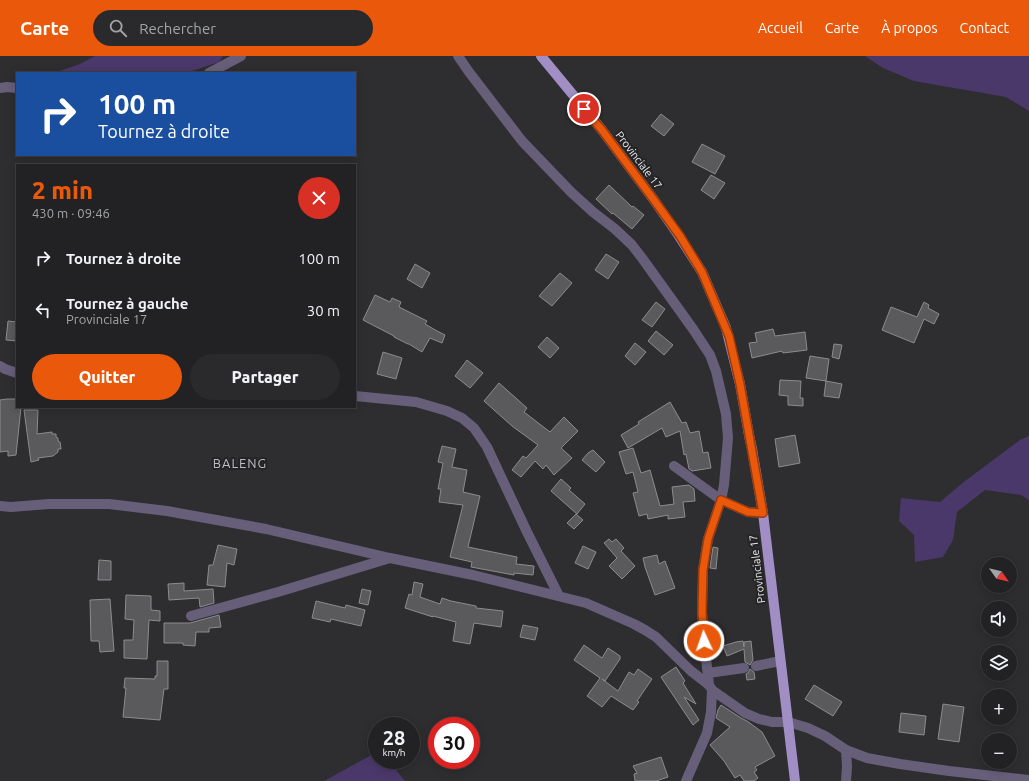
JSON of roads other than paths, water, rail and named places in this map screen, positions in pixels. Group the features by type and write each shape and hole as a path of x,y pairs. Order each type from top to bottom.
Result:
{"main road":[{"name":"Provinciale 17","path":"541,56 602,130 680,236 702,272 729,336 740,384 763,513 795,781"}],"street":[{"path":"211,72 241,56"},
{"path":"458,56 522,141 571,192 632,245 694,330 710,355 716,371 726,414 728,438 724,485 721,500 708,539 703,570 702,612 704,641 711,687 711,712 707,733 686,781"},
{"path":"0,88 16,88"},
{"path":"0,366 16,373"},
{"path":"356,396 416,402 447,411 462,418 474,428 487,447 559,596"},
{"path":"674,466 721,500 748,512 763,513"},
{"path":"0,506 11,507 49,504 109,504 167,511 266,529 390,558 473,575 586,603 618,617 656,637 691,671 745,713 772,722 788,722 808,728 825,736 846,750 867,758 949,771 1029,780"},
{"path":"191,616 278,592 390,558"},
{"path":"756,666 780,661"},
{"path":"708,673 744,668"},
{"path":"846,750 846,781"}],"district":[{"name":"BALENG","path":"240,463"}]}
